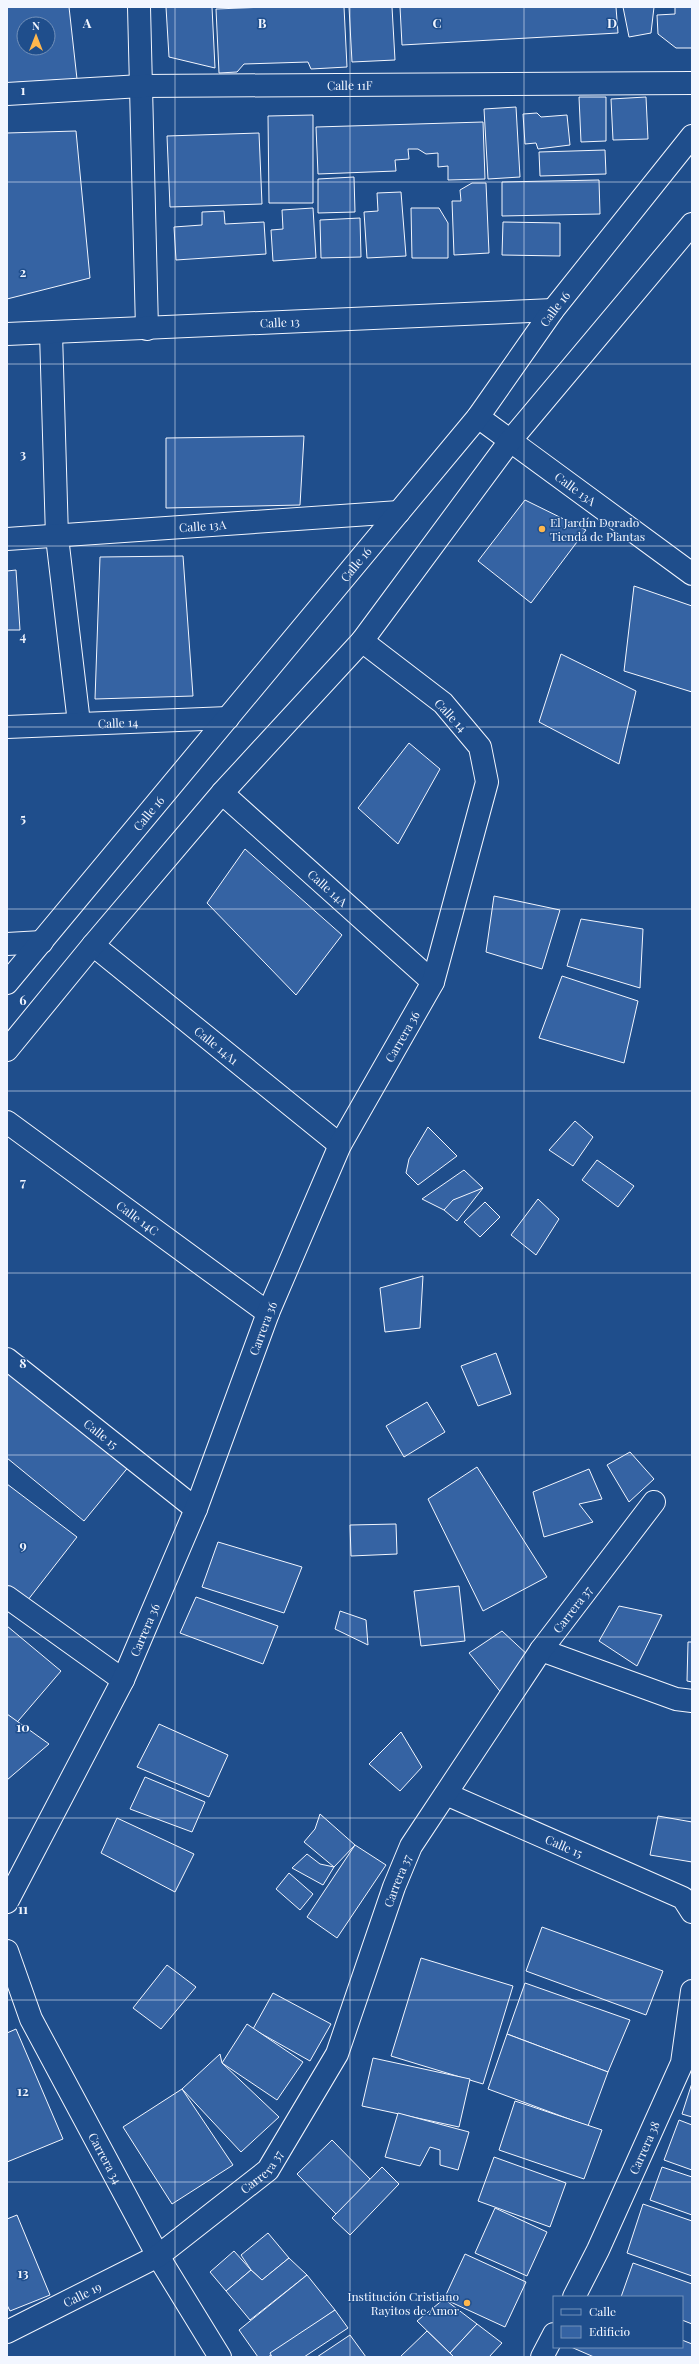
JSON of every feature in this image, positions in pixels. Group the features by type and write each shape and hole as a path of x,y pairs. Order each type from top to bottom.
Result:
{"street":[{"path":"139,7 147,330"},
{"name":"Calle 11F","path":"7,94 142,86 692,83"},
{"name":"Calle 16","path":"7,983 478,417 553,310 692,136"},
{"path":"7,1050 93,945 222,793 362,641 510,441 692,224"},
{"name":"Calle 13","path":"7,334 147,330 553,310"},
{"path":"51,333 57,537 79,723"},
{"name":"Calle 13A","path":"478,417 692,574"},
{"name":"Calle 13A","path":"7,539 57,537 399,512"},
{"name":"Calle 14","path":"362,641 443,703 480,748"},
{"name":"Calle 14","path":"7,727 228,718"},
{"name":"Carrera 36","path":"7,1902 123,1680 196,1508 268,1313 340,1145 433,982 487,782 480,748"},
{"name":"Calle 14A","path":"222,793 433,982"},
{"path":"7,944 42,942"},
{"name":"Calle 14A1","path":"93,945 340,1145"},
{"name":"Calle 14C","path":"7,1122 268,1313"},
{"name":"Calle 15","path":"7,1359 196,1508"},
{"name":"Carrera 37","path":"158,2256 268,2170 337,2054 394,1887 411,1846 541,1650 654,1502"},
{"path":"7,1597 123,1680"},
{"path":"541,1650 676,1699 692,1701"},
{"name":"Calle 15","path":"446,1794 687,1905"},
{"name":"Carrera 34","path":"7,1951 31,2020 158,2256 220,2357"},
{"name":"Carrera 38","path":"575,2296 598,2250 682,2063 692,1991"},
{"name":"Calle 19","path":"7,2332 158,2256"},
{"path":"542,2357 553,2336"}],"building":[{"path":"7,7 69,7 77,79 7,83"},
{"path":"166,7 212,7 215,68 169,57"},
{"path":"266,7 344,7 347,67 311,69 308,62 244,64 237,72 219,73 216,9"},
{"path":"349,7 392,7 395,60 352,62"},
{"path":"400,7 616,7 618,33 402,45"},
{"path":"623,7 654,7 651,33 629,37"},
{"path":"675,7 692,7 692,48 676,48 658,34 657,15 675,14"},
{"path":"579,97 606,97 606,141 581,142"},
{"path":"646,97 648,139 613,140 611,99"},
{"path":"516,107 520,177 488,179 484,109"},
{"path":"537,113 541,117 567,115 570,145 538,149 536,143 525,144 523,114"},
{"path":"313,115 313,203 269,203 268,116"},
{"path":"483,122 485,179 448,180 448,166 438,167 438,153 426,154 418,149 408,149 409,159 395,160 396,171 318,174 316,127"},
{"path":"76,131 90,278 7,299 7,133"},
{"path":"259,133 262,204 170,207 167,136"},
{"path":"605,150 606,174 540,176 539,152"},
{"path":"354,177 355,212 318,213 318,179"},
{"path":"599,180 600,214 502,216 502,182"},
{"path":"472,183 486,183 489,253 454,255 452,201 461,201 460,190"},
{"path":"401,192 406,256 367,258 364,212 378,211 377,193"},
{"path":"313,208 316,258 273,261 271,230 283,229 282,210"},
{"path":"411,208 439,208 448,223 448,258 412,258"},
{"path":"224,211 225,224 264,222 266,254 176,260 174,227 202,225 202,212"},
{"path":"360,218 361,257 321,258 320,220"},
{"path":"503,222 560,223 560,256 502,255"},
{"path":"304,436 300,505 166,508 166,438"},
{"path":"525,500 586,530 531,603 478,561"},
{"path":"183,556 193,696 95,699 100,557"},
{"path":"16,570 20,630 7,630 7,571"},
{"path":"634,586 692,606 692,692 624,671"},
{"path":"561,654 636,691 619,764 539,722"},
{"path":"409,743 440,769 398,844 358,808"},
{"path":"245,849 342,935 296,995 207,903"},
{"path":"494,896 560,910 542,969 486,952"},
{"path":"581,919 643,929 640,988 567,966"},
{"path":"562,976 638,1001 624,1063 539,1038"},
{"path":"575,1121 593,1137 573,1166 549,1150"},
{"path":"428,1127 457,1156 418,1185 406,1173 409,1159"},
{"path":"597,1160 634,1186 618,1207 582,1180"},
{"path":"464,1170 483,1188 444,1210 422,1199"},
{"path":"483,1188 457,1221 444,1210 453,1200"},
{"path":"538,1199 559,1219 536,1255 511,1235"},
{"path":"485,1202 500,1217 480,1237 464,1222"},
{"path":"423,1276 420,1328 385,1332 380,1288"},
{"path":"496,1353 511,1394 478,1406 461,1366"},
{"path":"12,1369 130,1465 84,1521 7,1458 7,1375"},
{"path":"427,1402 445,1432 404,1457 386,1426"},
{"path":"630,1452 654,1479 629,1502 607,1465"},
{"path":"477,1467 547,1577 483,1611 428,1499"},
{"path":"589,1469 602,1499 579,1504 593,1522 544,1537 533,1492"},
{"path":"7,1484 77,1537 24,1605 7,1592"},
{"path":"396,1524 397,1554 351,1556 350,1525"},
{"path":"218,1542 302,1567 284,1613 202,1587"},
{"path":"459,1586 465,1641 421,1646 414,1591"},
{"path":"196,1597 278,1626 263,1664 180,1633"},
{"path":"619,1606 662,1615 637,1666 599,1641"},
{"path":"340,1611 366,1620 368,1645 335,1629"},
{"path":"7,1626 61,1671 13,1727 7,1722"},
{"path":"502,1631 530,1657 503,1695 469,1653"},
{"path":"688,1642 692,1642 692,1682 687,1681"},
{"path":"7,1714 49,1744 7,1780"},
{"path":"159,1724 228,1755 209,1797 137,1767"},
{"path":"401,1732 422,1767 400,1791 369,1764"},
{"path":"145,1777 205,1802 192,1832 130,1809"},
{"path":"320,1814 355,1845 334,1867 304,1842 315,1829"},
{"path":"658,1816 692,1822 692,1862 650,1855"},
{"path":"117,1818 194,1854 175,1892 101,1853"},
{"path":"355,1845 386,1865 337,1938 307,1917"},
{"path":"307,1854 320,1864 334,1867 323,1885 292,1868"},
{"path":"289,1873 313,1894 300,1910 276,1889"},
{"path":"542,1927 663,1971 646,2015 526,1971"},
{"path":"421,1958 513,1986 483,2084 391,2056"},
{"path":"167,1965 196,1987 161,2029 133,2008"},
{"path":"525,1983 630,2020 608,2072 507,2034"},
{"path":"273,1993 331,2024 310,2061 253,2029"},
{"path":"247,2024 303,2062 277,2100 222,2063"},
{"path":"16,2029 63,2139 7,2162 7,2033"},
{"path":"507,2034 608,2072 588,2126 488,2089"},
{"path":"220,2054 222,2063 279,2117 241,2152 182,2089"},
{"path":"373,2058 470,2079 459,2127 362,2106"},
{"path":"692,2083 692,2117 682,2114"},
{"path":"182,2089 233,2165 172,2204 123,2127"},
{"path":"515,2101 602,2130 584,2179 499,2150"},
{"path":"398,2113 469,2132 458,2170 440,2165 440,2150 430,2147 420,2166 385,2157"},
{"path":"679,2120 692,2125 692,2170 664,2160"},
{"path":"332,2140 371,2180 336,2214 297,2174"},
{"path":"494,2157 566,2183 550,2227 478,2201"},
{"path":"382,2167 399,2184 350,2235 332,2218"},
{"path":"662,2167 692,2177 692,2215 650,2200"},
{"path":"643,2204 692,2221 692,2276 627,2253"},
{"path":"495,2208 547,2232 527,2276 475,2253"},
{"path":"17,2215 50,2295 10,2311 7,2305 7,2219"},
{"path":"268,2233 289,2258 262,2280 251,2270 241,2255"},
{"path":"234,2251 251,2270 226,2291 210,2272"},
{"path":"465,2254 526,2282 505,2327 444,2299"},
{"path":"289,2258 307,2275 250,2320 226,2291 251,2270 262,2280"},
{"path":"633,2263 692,2284 692,2324 683,2320 683,2296 621,2296"},
{"path":"307,2275 335,2310 268,2357 258,2357 239,2330"},
{"path":"444,2299 477,2324 450,2353 417,2321"},
{"path":"335,2310 348,2328 304,2357 272,2357 270,2353"},
{"path":"477,2324 502,2343 489,2357 454,2357 450,2353"},
{"path":"427,2331 454,2357 400,2357"},
{"path":"350,2335 366,2357 317,2357"},
{"path":"683,2340 692,2344 692,2357 594,2357 573,2348 683,2348"}],"place":[{"name":"El Jardín Dorado Tienda de Plantas","path":"542,529"},
{"name":"Institución Cristiano Rayitos de Amor","path":"467,2303"}]}
